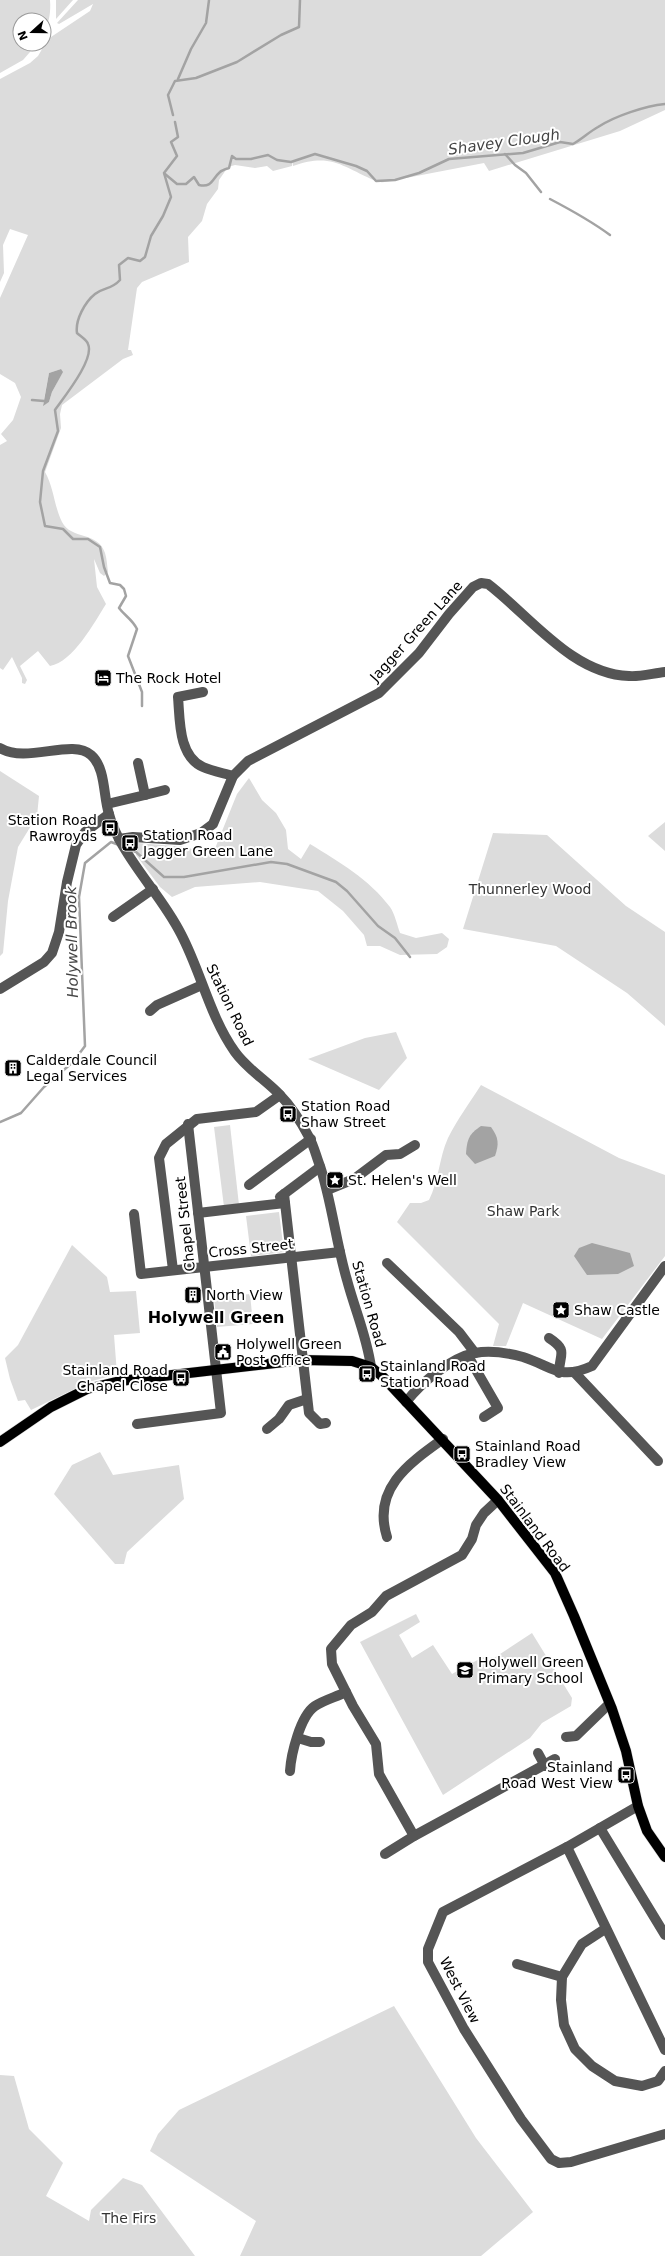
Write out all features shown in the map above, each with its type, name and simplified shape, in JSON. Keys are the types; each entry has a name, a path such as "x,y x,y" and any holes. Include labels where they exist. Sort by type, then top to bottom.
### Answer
{"main road":[{"name":"Stainland Road","path":"0,1442 51,1407 87,1389 120,1381 302,1360 352,1361 371,1367 383,1377 498,1500 555,1574 574,1616 626,1751 638,1806 647,1831 665,1858"}],"street":[{"name":"Jagger Green Lane","path":"120,840 133,837 180,840 201,833 213,824 233,776 248,761 379,693 418,653 473,587 481,584 488,584 559,646 596,669 629,676 665,672"},
{"path":"203,692 178,697 181,733 185,745 191,757 201,766 233,776"},
{"name":"Station Road","path":"0,748 18,755 72,749 88,752 95,759 100,768 108,809 120,840 170,912 183,937 202,985 235,1052 258,1077 280,1095 300,1120 311,1140 327,1190 340,1252 369,1349 371,1367"},
{"path":"138,763 145,795"},
{"path":"0,989 44,962 52,953 60,932 67,882 76,844 85,832 108,809 145,795 165,790"},
{"path":"113,917 153,889"},
{"path":"150,1011 157,1005 202,985"},
{"path":"173,1270 159,1158 166,1144 193,1121 256,1112 280,1095"},
{"name":"Chapel Street","path":"137,1424 221,1413 198,1213 193,1121"},
{"path":"249,1185 311,1140"},
{"path":"327,1190 354,1179 386,1155 400,1154 414,1145"},
{"path":"198,1213 270,1205 284,1199 320,1167"},
{"path":"284,1199 309,1413 320,1424 326,1423"},
{"name":"Cross Street","path":"134,1214 141,1274 340,1252"},
{"path":"387,1263 460,1332 498,1408 484,1417"},
{"path":"406,1402 416,1389 438,1371 471,1354 498,1352 524,1358 559,1373 574,1372 592,1366 665,1266"},
{"path":"549,1338 560,1345 563,1356 559,1373"},
{"path":"574,1372 658,1461"},
{"path":"267,1429 279,1419 289,1405 307,1399"},
{"path":"387,1537 384,1527 384,1508 389,1490 405,1467 443,1440"},
{"path":"414,1836 380,1774 376,1744 346,1692 332,1664 331,1649 351,1625 372,1612 386,1596 462,1555 472,1539 480,1519 498,1500"},
{"path":"290,1771 292,1751 305,1719 314,1707 346,1692"},
{"path":"566,1737 576,1736 609,1704"},
{"path":"298,1738 311,1742 320,1742"},
{"path":"538,1753 545,1766"},
{"path":"385,1854 414,1836 545,1766 555,1759"},
{"name":"West View","path":"638,1806 567,1847 443,1912 428,1949 428,1962 468,2036 521,2119 552,2159 564,2163 599,2155 665,2134"},
{"path":"600,1828 665,1935"},
{"path":"567,1847 665,2050"},
{"path":"606,1929 582,1944 562,1976 561,2000 564,2025 575,2049 592,2066 615,2082 642,2086 658,2081 665,2071"},
{"path":"517,1964 562,1976"}],"green space":[{"path":"0,0 50,0 50,12 12,12 12,52 30,52 23,60 0,73"},
{"path":"56,0 73,0 56,19"},
{"path":"78,0 665,0 665,110 620,131 489,171 484,163 387,182 380,182 345,166 317,160 293,166 293,160 292,166 273,171 267,166 255,168 235,165 228,167 219,180 218,189 207,204 202,221 188,237 189,262 142,282 137,288 128,350 131,350 133,355 123,359 62,405 60,414 61,428 45,472 59,516 66,528 97,541 102,546 107,560 108,572 104,576 100,573 94,559 97,587 106,604 75,650 59,663 50,666 38,651 20,666 27,680 25,684 22,683 22,678 12,657 3,670 0,668 0,445 7,441 1,434 13,420 21,397 15,383 0,374 0,298 28,235 10,229 3,245 4,273 0,282 0,79 30,63 40,52 52,52 52,36 90,11 93,4 59,24 57,23","holes":["61,369 62,373 52,392 49,402 43,405 49,373"]},
{"path":"0,771 39,796 37,816 18,847 8,901 3,953 0,956"},
{"path":"249,778 262,800 276,813 286,830 288,849 301,859 310,844 353,872 373,888 392,910 400,933 416,938 442,933 449,939 447,947 437,954 400,955 380,946 367,946 364,935 343,911 318,891 260,882 195,887 172,897 160,887 136,855 138,843 186,847 212,856 237,794"},
{"path":"665,822 665,851 648,836"},
{"name":"Thunnerley Wood","path":"493,833 547,835 626,906 665,932 665,1026 627,993 556,946 463,929"},
{"path":"396,1032 407,1058 379,1090 308,1059 365,1038"},
{"name":"Shaw Park","path":"481,1085 619,1158 665,1175 665,1256 602,1339 523,1303 506,1346 493,1346 499,1324 397,1222 410,1203 421,1203 429,1200 435,1185 448,1138 459,1118"},
{"path":"230,1125 239,1205 224,1207 214,1127"},
{"path":"279,1212 284,1252 251,1256 246,1216"},
{"path":"72,1245 107,1277 110,1292 136,1291 140,1333 114,1335 117,1374 89,1382 31,1410 25,1400 18,1401 10,1379 5,1358 18,1345"},
{"path":"250,1294 253,1324 217,1327 214,1298"},
{"path":"100,1452 113,1475 179,1465 184,1499 127,1552 124,1564 115,1564 54,1494 72,1465"},
{"name":"Holywell Green Primary School","path":"416,1614 420,1622 399,1635 412,1658 433,1645 452,1674 483,1657 487,1660 492,1657 494,1658 532,1633 572,1698 571,1706 542,1723 530,1738 443,1795 360,1642"},
{"path":"394,2006 476,2138 533,2212 481,2256 240,2256 256,2221 150,2151 158,2134 179,2110"},
{"name":"The Firs","path":"0,2075 14,2076 29,2129 63,2163 46,2196 89,2221 91,2210 123,2178 142,2185 195,2256 0,2256"}],"shaded area":[{"path":"61,369 63,372 52,392 49,402 43,406 49,373"},
{"path":"481,1126 491,1127 496,1134 498,1141 497,1148 495,1156 475,1164 466,1154 467,1144 471,1134"},
{"path":"592,1243 630,1253 634,1266 618,1274 587,1275 574,1256 579,1248"}],"waterway":[{"path":"178,79 191,49 206,23 209,0"},
{"path":"173,115 168,95 175,81 196,78 237,62 281,35 299,27 300,0"},
{"name":"Shavey Clough","path":"165,174 177,184 186,184 194,177 199,185 203,186 209,184 221,171 229,168 232,156 236,159 251,159 268,155 277,160 291,162 315,154 356,166 367,171 376,181 395,180 419,173 449,159 523,153 560,142 573,144 595,129 621,115 639,109 665,104"},
{"path":"142,706 142,692 128,656 137,629 119,608 126,596 124,589 120,585 110,583 104,567 100,547 88,539 73,539 63,529 45,526 40,502 43,471 58,431 55,410 78,378 89,351 88,344 77,333 79,317 84,306 91,297 101,290 111,287 120,280 119,265 128,258 140,261 145,257 151,236 163,216 171,197 164,173 177,156 171,142 178,137 175,122"},
{"path":"505,154 515,165 526,173 541,192"},
{"path":"550,199 581,216 610,235"},
{"path":"32,400 44,401"},
{"name":"Holywell Brook","path":"0,1122 21,1113 44,1087 73,1062 85,1046 79,897 85,863 111,842 119,845"},
{"name":"Holywell Brook","path":"129,849 136,852 164,877 184,877 271,862 287,864 336,882 347,891 378,926 395,938 410,957"}],"place":[{"name":"The Rock Hotel","path":"103,678"},
{"name":"Station Road Rawroyds","path":"110,828"},
{"name":"Station Road Jagger Green Lane","path":"130,843"},
{"name":"Calderdale Council Legal Services","path":"13,1068"},
{"name":"Station Road Shaw Street","path":"288,1114"},
{"name":"St. Helen's Well","path":"335,1180"},
{"name":"North View","path":"193,1295"},
{"name":"Shaw Castle","path":"561,1310"},
{"name":"Holywell Green Post Office","path":"223,1352"},
{"name":"Stainland Road Station Road","path":"367,1374"},
{"name":"Stainland Road Chapel Close","path":"181,1378"},
{"name":"Stainland Road Bradley View","path":"462,1454"},
{"name":"Holywell Green Primary School","path":"465,1670"},
{"name":"Stainland Road West View","path":"626,1775"}],"district":[{"name":"Holywell Green","path":"216,1317"}]}
